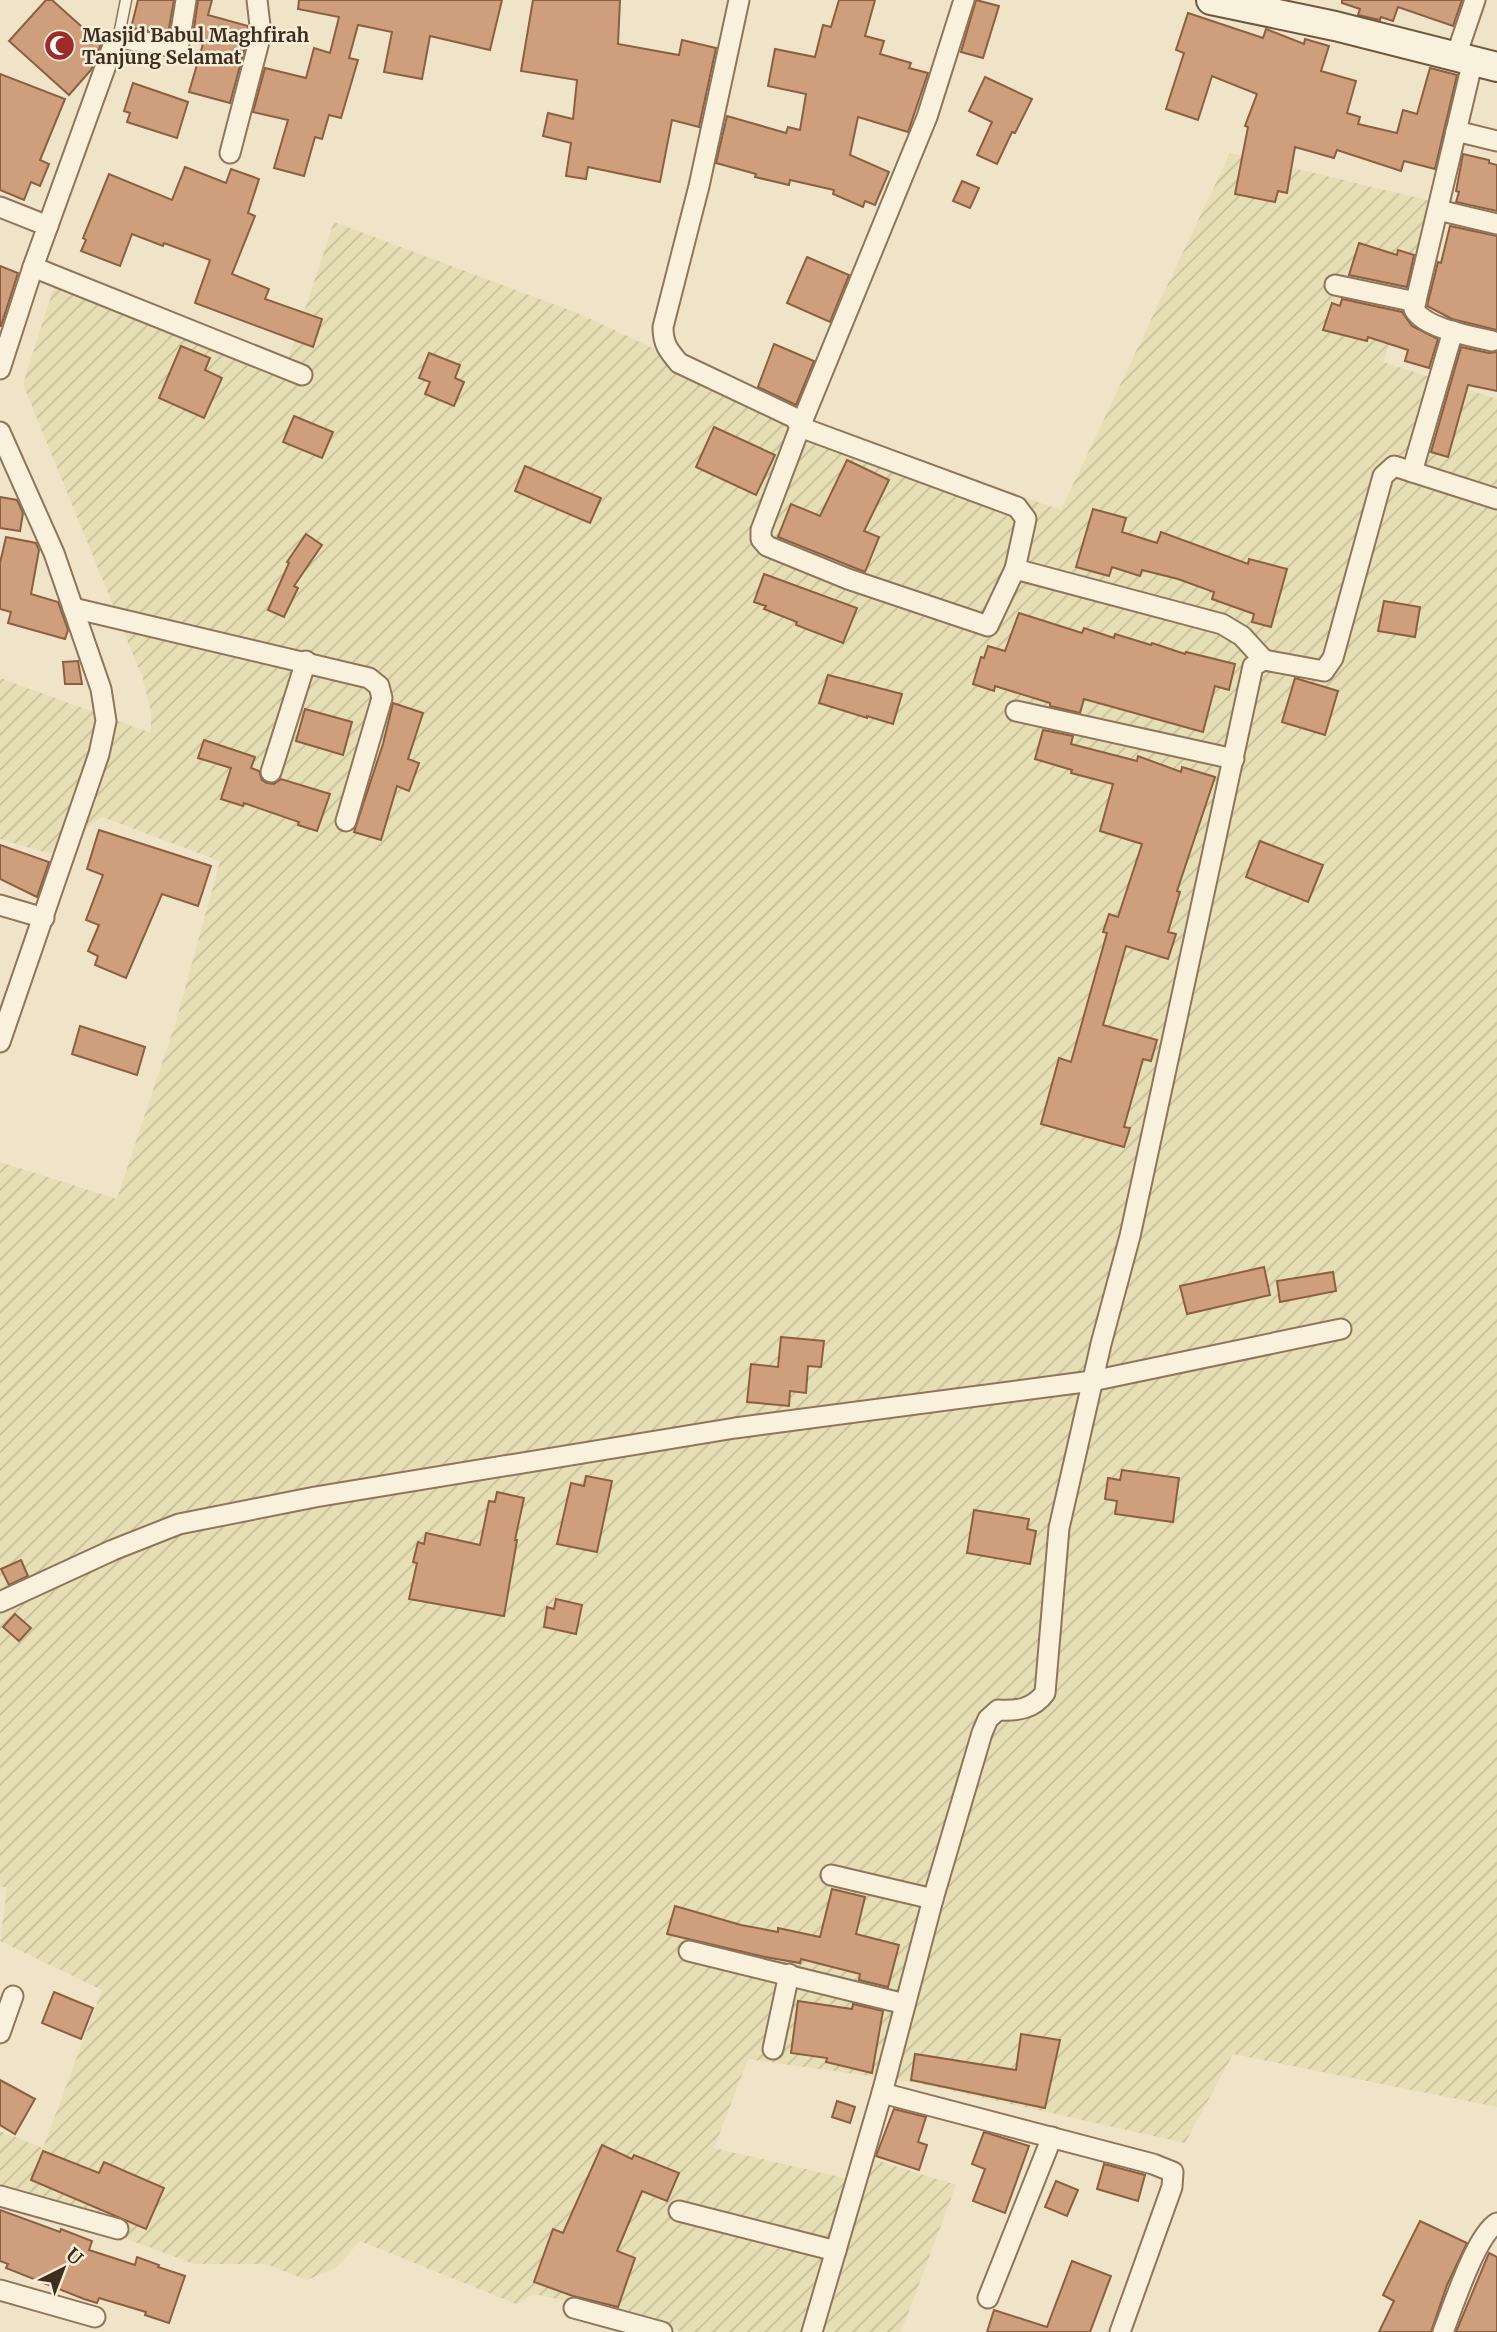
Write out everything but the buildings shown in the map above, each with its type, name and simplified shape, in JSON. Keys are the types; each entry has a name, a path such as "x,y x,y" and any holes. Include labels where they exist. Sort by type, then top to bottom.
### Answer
{"street":[{"path":"0,369 33,267 114,43 124,39 175,47 179,44 186,0"},
{"path":"230,153 261,34 257,0"},
{"path":"739,0 699,186 663,327 666,348 679,363 795,418 800,427 1017,507 1026,519 1015,569 988,626 848,579 767,546 761,539 761,530 800,427 927,117 964,0"},
{"path":"1210,0 1335,26 1475,61"},
{"path":"1475,0 1475,61 1456,131 1415,311 1421,319 1492,341"},
{"path":"1456,131 1497,141"},
{"path":"0,207 48,226"},
{"path":"1438,210 1497,224"},
{"path":"33,267 302,375"},
{"path":"1335,285 1416,302"},
{"path":"1412,472 1453,331"},
{"path":"0,432 54,553 101,689 106,722 99,754 0,1042"},
{"path":"1015,569 1222,624 1242,636 1264,660 1324,671 1333,658 1383,476 1394,466 1497,499"},
{"path":"73,608 369,678 379,686 382,698 346,821"},
{"path":"812,2332 882,2092 933,1899 988,1719 998,1710 1016,1711 1037,1704 1045,1693 1059,1528 1092,1381 1130,1237 1253,666 1264,660"},
{"path":"271,772 306,661"},
{"path":"1016,711 1234,759"},
{"path":"0,905 44,918"},
{"path":"0,1602 113,1550 179,1524 315,1497 735,1428 1092,1381 1341,1329"},
{"path":"831,1875 933,1899"},
{"path":"689,1951 905,2004"},
{"path":"773,2049 789,1974"},
{"path":"0,2033 13,1996"},
{"path":"882,2092 1153,2164 1173,2172 1172,2187 1120,2332"},
{"path":"988,2298 1052,2137"},
{"path":"0,2196 118,2229"},
{"path":"679,2211 836,2251"},
{"path":"1443,2332 1478,2247 1486,2231 1497,2223"},
{"path":"0,2290 95,2317"},
{"path":"575,2308 662,2332"}],"lane":[{"path":"118,40 126,0"}],"shaded area":[{"path":"1230,153 1443,204 1383,362 1497,399 1497,2107 1233,2054 1185,2143 912,2082 748,2059 714,2148 866,2183 873,2159 956,2185 901,2332 683,2332 603,2308 533,2294 516,2304 360,2241 336,2268 307,2280 266,2264 194,2264 0,2191 0,2131 43,2148 102,1990 0,1941 7,1888 0,1886 0,1162 117,1199 177,1018 220,861 102,817 50,854 0,839 0,678 151,733 151,712 143,679 23,384 59,271 285,369 334,222 582,315 841,436 1061,510"}],"place":[{"name":"Masjid Babul Maghfirah Tanjung Selamat","path":"59,46"}]}
